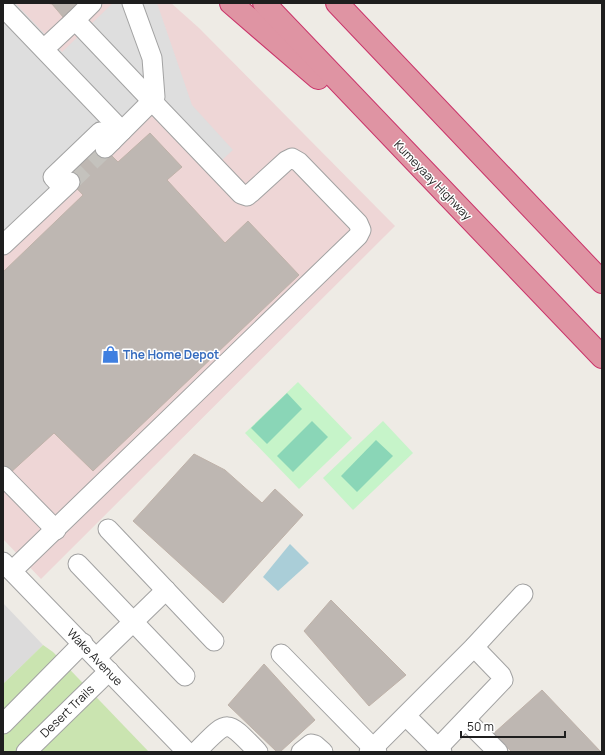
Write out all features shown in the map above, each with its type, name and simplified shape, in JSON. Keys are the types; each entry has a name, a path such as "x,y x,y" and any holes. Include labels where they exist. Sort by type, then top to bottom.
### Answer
{"highway":[{"path":"231,3 409,156"},
{"name":"Kumeyaay Highway","path":"264,3 602,357"},
{"path":"337,3 602,282"},
{"path":"354,3 394,63"}],"street":[{"path":"44,50 92,3"},
{"path":"113,140 155,97 152,58 132,3"},
{"path":"3,7 44,50 113,140"},
{"path":"8,567 56,530 353,242 362,230 358,223 299,162 292,158 286,161 247,196 241,194 74,20"},
{"path":"3,245 67,185 53,177 83,148 100,132 113,140"},
{"path":"3,476 56,530"},
{"path":"108,529 214,641"},
{"path":"78,564 185,676"},
{"name":"Wake Avenue","path":"8,567 187,752"},
{"name":"Desert Trails","path":"26,752 103,664 134,622 166,590"},
{"path":"281,654 373,751 523,594"},
{"path":"3,724 83,643"},
{"path":"406,716 440,750 503,680 501,675 474,647"},
{"path":"466,720 498,752"},
{"path":"196,752 219,729 226,726 232,727 238,731 258,752"},
{"path":"301,752 311,744 315,745 323,752"}],"shaded area":[{"path":"3,3 171,3 199,28 395,226 41,579 3,539"},
{"path":"3,3 15,3 62,52 113,3 157,3 192,105 233,150 210,171 145,101 3,234"},
{"path":"3,603 43,645 3,684"}],"green space":[{"path":"298,382 352,438 299,489 245,433"},
{"path":"287,393 302,409 267,444 251,428"},
{"path":"312,421 328,437 293,472 277,456"},
{"path":"383,421 413,453 353,510 323,478"},
{"path":"376,440 393,456 357,492 341,476"},
{"path":"43,645 53,652 149,752 3,752 3,684"}],"water":[{"path":"290,544 309,563 278,591 263,577"}],"building":[{"path":"46,3 78,3 63,17 52,4"},
{"name":"The Home Depot","path":"150,133 182,167 167,180 225,243 248,221 299,275 93,471 54,433 9,474 3,468 3,272 83,195 65,176 100,144 118,162"},
{"path":"194,454 225,470 262,503 275,489 303,515 223,603 133,521"},
{"path":"331,600 406,675 369,706 304,631"},
{"path":"264,664 315,720 280,752 277,752 228,705"},
{"path":"542,690 601,752 512,752 493,734"}],"tunnel":[{"path":"70,182 105,148"}],"place":[{"name":"The Home Depot","path":"110,354"}]}
